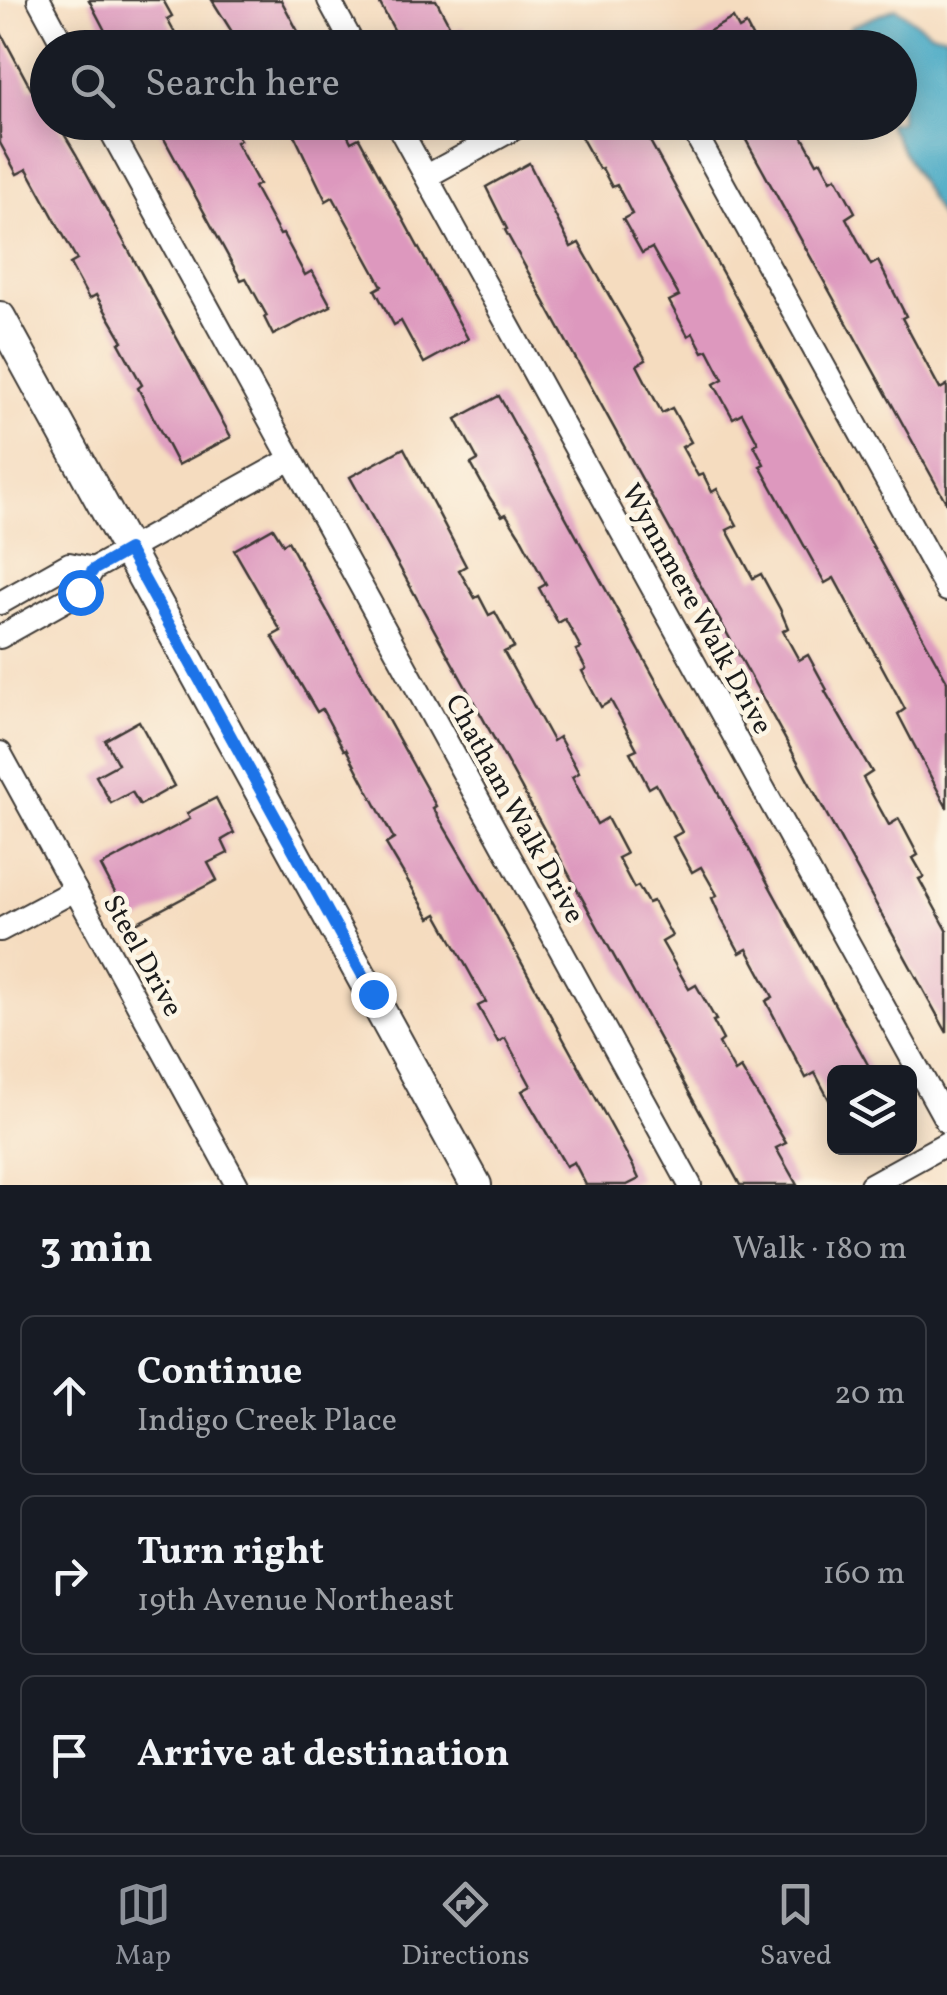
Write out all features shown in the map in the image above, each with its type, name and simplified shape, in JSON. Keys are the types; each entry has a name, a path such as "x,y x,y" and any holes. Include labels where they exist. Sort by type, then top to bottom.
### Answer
{"street":[{"path":"39,0 55,30"},
{"path":"329,0 345,30"},
{"name":"Chatham Walk Drive","path":"116,140 690,1185"},
{"name":"Wynnmere Walk Drive","path":"406,140 947,1122"},
{"path":"427,176 493,140"},
{"path":"700,140 947,590"},
{"path":"0,317 476,1185"},
{"path":"0,638 80,592 93,570 291,459"},
{"path":"0,603 69,564 93,570"},
{"name":"Steel Drive","path":"0,753 237,1185"},
{"path":"0,930 74,890"},
{"path":"871,1185 947,1143"}],"water":[{"path":"896,8 930,32 947,36 947,229 897,140 917,140 917,30 849,30"}],"building":[{"path":"89,0 163,0 172,16 167,19 173,30 105,30"},
{"path":"212,0 281,0 297,30 231,30"},
{"path":"378,0 436,0 452,30 394,30"},
{"path":"733,18 739,29 746,25 749,30 711,30"},
{"path":"0,31 30,87 30,140 68,140 231,437 178,465 138,388 142,385 119,343 123,341 96,295 89,299 70,264 77,260 27,169 17,174 0,143"},
{"path":"165,140 240,140 236,142 259,184 254,187 280,235 283,234 305,275 312,271 331,306 273,335 246,278 241,280"},
{"path":"297,140 360,140 468,339 424,363 401,321 394,325 375,290 382,286 333,197 326,201"},
{"path":"583,140 649,140 947,681 947,808 898,714 905,709 834,578 825,583 760,466 764,464 754,445 758,443 742,413 733,418 714,384 723,379 708,350 703,352 693,333 688,336 669,301 679,296 652,248 642,253 623,219 632,214 617,185 612,187 602,168 599,169"},
{"path":"746,140 804,140 831,180 836,177 855,212 846,218 871,265 878,261 906,316 902,318 940,389 947,385 947,504"},
{"path":"529,163 571,247 579,243 646,360 637,365 662,413 672,408 691,442 682,447 698,476 703,474 712,492 717,489 737,525 727,530 753,578 761,574 780,609 788,628 783,631 799,660 808,655 872,772 863,778 889,825 899,819 918,855 913,858 924,877 919,879 947,930 947,1033 505,230 486,187"},
{"path":"499,396 868,1065 827,1065 827,1096 815,1073 806,1078 766,1001 773,997 747,949 740,953 712,898 717,895 701,867 692,872 673,837 682,832 656,784 649,788 630,752 637,749 611,701 601,707 582,671 586,669 576,650 581,648 565,619 558,623 539,588 546,584 520,536 506,514 502,516 471,464 478,460 456,419"},
{"path":"404,448 466,566 459,570 489,615 495,612 514,647 504,652 553,741 559,737 579,773 572,777 597,824 607,818 626,854 618,858 634,888 638,886 648,903 653,901 672,936 662,942 689,989 696,985 716,1020 713,1021 723,1040 719,1043 735,1072 741,1068 786,1143 776,1148 797,1185 740,1185 350,477"},
{"path":"273,528 283,544 288,541 639,1179 627,1185 586,1185 574,1162 566,1166 522,1091 531,1086 505,1038 498,1042 478,1006 486,1002 437,914 430,918 386,844 394,839 346,749 322,709 317,712 272,636 281,631 234,550"},
{"path":"139,721 174,786 140,805 132,792 111,803 96,776 118,764 105,740"},
{"path":"216,798 234,833 222,840 228,853 208,863 217,880 132,925 101,866 190,819 187,813"}],"route":[{"path":"80,592 93,570 128,550 373,994"}]}
